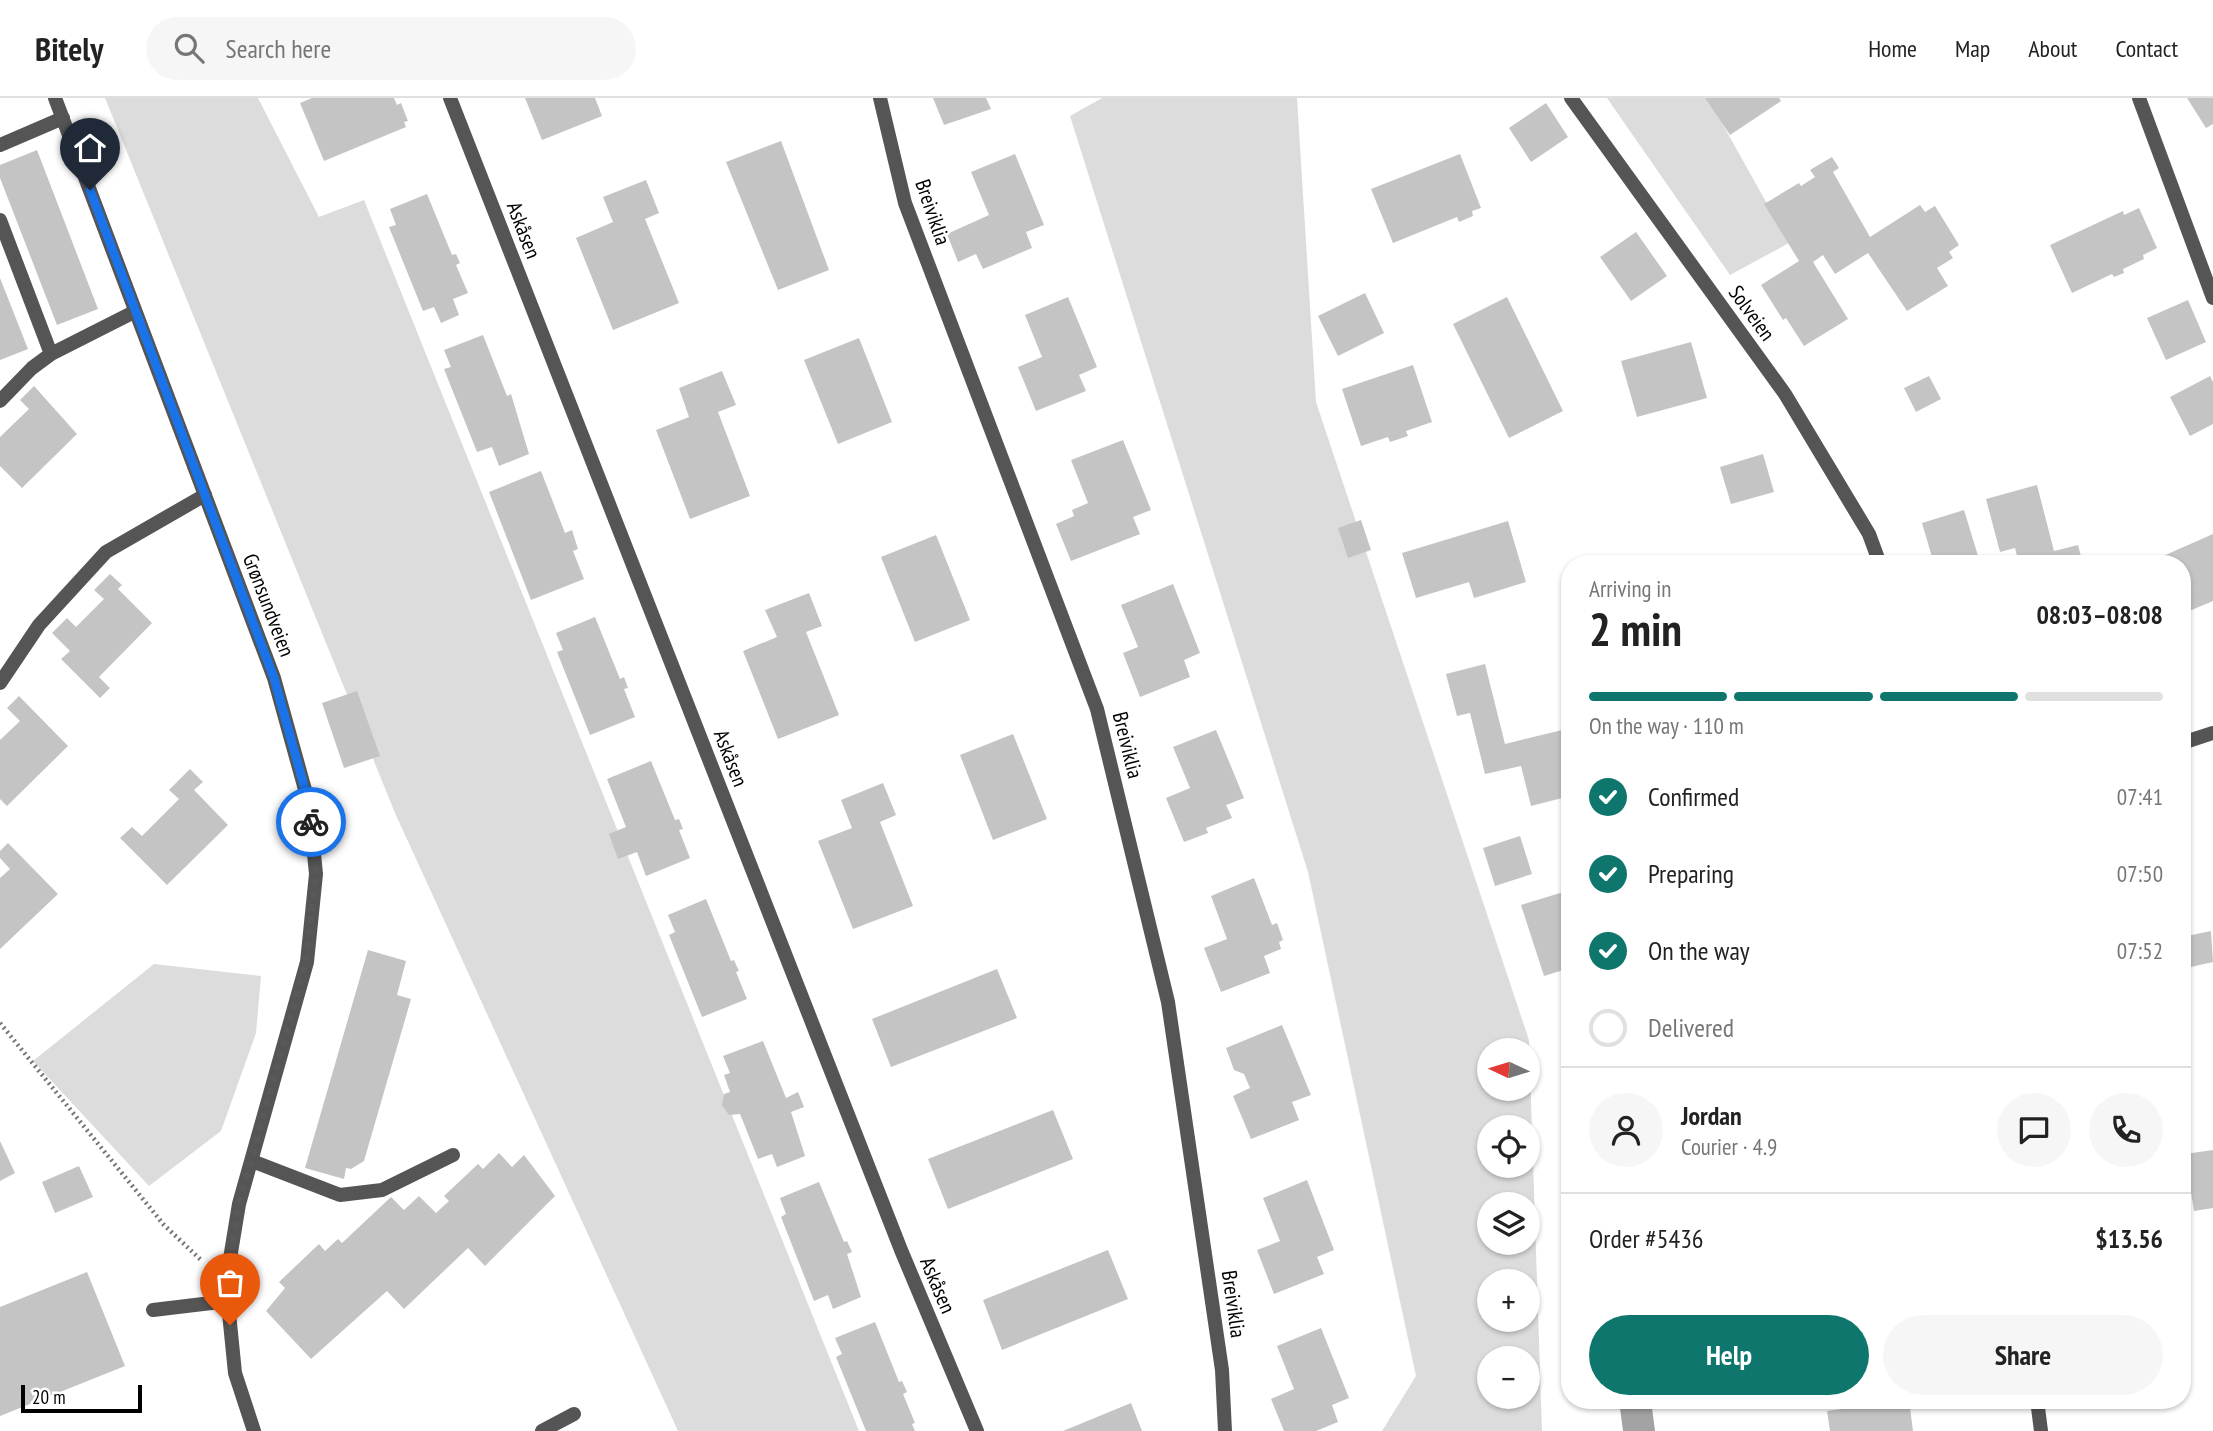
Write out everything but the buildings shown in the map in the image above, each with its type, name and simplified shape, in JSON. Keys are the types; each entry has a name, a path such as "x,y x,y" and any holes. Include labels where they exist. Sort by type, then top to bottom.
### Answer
{"street":[{"name":"Grønsundveien","path":"55,98 274,678 309,804 316,874 306,962 239,1204 226,1283 235,1373 254,1431"},
{"name":"Askåsen","path":"450,98 901,1250 977,1431"},
{"name":"Breiviklia","path":"880,98 905,204 1097,709 1168,1002 1222,1370 1225,1431"},
{"name":"Solveien","path":"1571,98 1785,394 1869,534 1877,555"},
{"path":"2139,98 2213,298"},
{"path":"0,145 63,118"},
{"path":"0,220 51,354"},
{"path":"0,401 32,368 51,354 134,312"},
{"path":"0,683 39,625 106,552 205,495"},
{"path":"2191,740 2213,733"},
{"path":"252,1161 340,1195 382,1191 453,1154"},
{"path":"153,1310 228,1301"},
{"path":"2038,1409 2041,1431"},
{"path":"542,1431 573,1415"}],"path":[{"path":"0,1023 164,1225 226,1283"}],"shaded area":[{"path":"105,98 258,98 319,217 364,200 859,1431 678,1431 395,813"},
{"path":"1102,98 1297,98 1316,402 1528,1038 1477,1038 1477,1101 1531,1101 1531,1115 1477,1115 1477,1178 1534,1178 1534,1192 1477,1192 1477,1255 1536,1255 1537,1269 1477,1269 1477,1332 1539,1332 1539,1346 1477,1346 1477,1409 1540,1409 1540,1371 1542,1431 1382,1431 1416,1376 1308,872 1070,116"},
{"path":"1607,98 1708,98 1789,243 1730,275"},
{"path":"154,964 261,976 256,1033 221,1131 149,1186 33,1061"},
{"path":"1620,1409 1652,1409 1655,1431 1623,1431"}],"way so far":[{"path":"230,1325 226,1283 239,1204 306,962 316,874 311,822"}],"route":[{"path":"90,190 274,678 309,804 311,822"}]}
